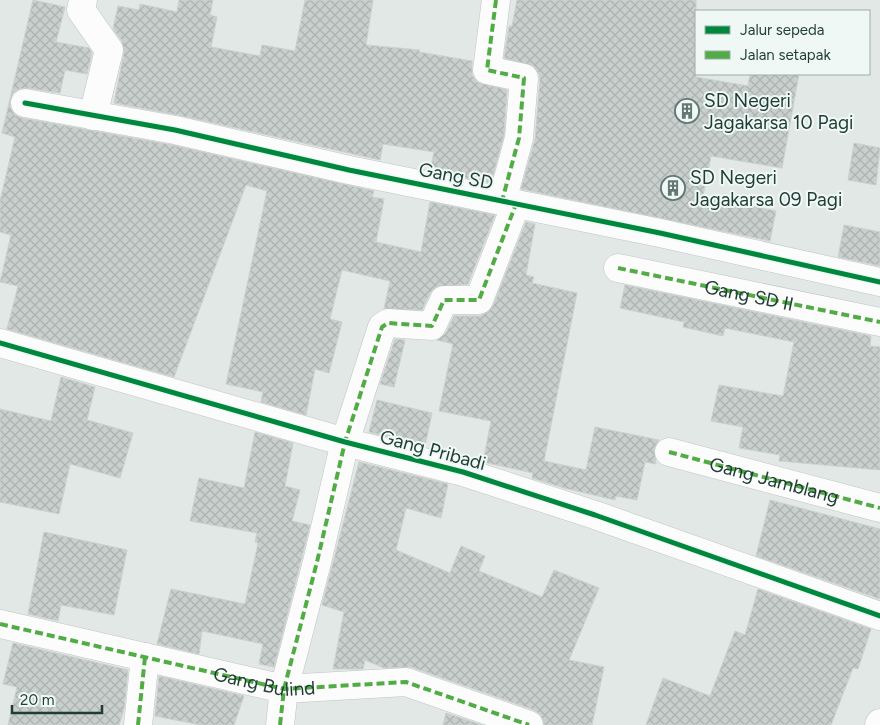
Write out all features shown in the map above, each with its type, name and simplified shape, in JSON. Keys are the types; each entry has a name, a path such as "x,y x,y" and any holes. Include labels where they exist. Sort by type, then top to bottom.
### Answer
{"street":[{"path":"83,0 81,10 109,50 93,116"},
{"path":"280,725 284,690 345,442 382,327 388,323 432,326 444,300 478,300 509,202 524,78 487,70 496,0"},
{"name":"Gang SD","path":"25,103 175,130 348,170 660,233 880,282"},
{"name":"Gang SD II","path":"618,268 880,322"},
{"name":"Gang Pribadi","path":"0,343 345,442 464,472 562,504 880,616"},
{"name":"Gang Jamblang","path":"669,452 880,508"},
{"name":"Gang Bulind","path":"0,624 284,690 406,682 528,725"},
{"path":"138,725 144,657"}],"building":[{"path":"33,0 65,7 56,42 89,48 92,53 87,74 65,70 60,93 27,88 19,89 13,93 10,101 11,109 15,115 22,118 172,145 374,191 372,197 384,199 376,242 421,252 430,202 495,215 468,284 436,287 430,293 422,310 384,309 390,281 342,270 330,319 342,322 329,373 315,369 306,415 261,402 263,392 226,384 267,191 246,185 174,377 7,329 18,286 0,282 11,235 0,232 0,201 15,137 2,133"},
{"path":"179,0 213,0 210,15 217,17 211,47 260,56 262,45 295,51 305,0 373,0 366,45 420,50 419,52 472,61 472,75 477,82 507,90 504,135 491,183 430,171 434,152 383,144 380,160 178,115 114,103 124,53 122,41 113,29 118,6 139,10 140,4 177,12"},
{"path":"517,0 696,0 696,77 748,86 750,75 799,75 782,168 711,156 703,196 776,211 770,241 521,189 535,139 540,79 534,66 504,58 509,26 512,26"},
{"path":"854,143 880,148 876,185 848,180"},
{"path":"526,222 535,224 526,275 534,277 532,283 577,293 544,461 586,470 595,427 659,440 654,448 656,464 645,462 637,500 616,496 615,500 564,488 532,478 533,473 483,462 491,421 439,411 453,344 437,340 446,333 454,316 480,316 488,312 493,306"},
{"path":"844,225 880,232 880,266 838,257"},
{"path":"625,285 871,336 870,346 880,347 880,470 779,461 780,455 739,448 743,427 711,421 719,385 783,396 794,342 725,328 723,336 683,327 684,322 620,308"},
{"path":"395,339 405,340 394,387 380,384"},
{"path":"61,377 95,387 87,420 133,433 120,478 70,464 59,514 0,502 0,409 51,421"},
{"path":"377,400 432,413 425,446 369,432"},
{"path":"255,432 293,443 285,486 300,490 292,521 310,525 274,667 259,664 263,644 202,631 199,654 157,644 171,589 245,604 258,543 255,542 257,533 190,521 199,478 244,488"},
{"path":"359,462 448,484 441,518 406,508 396,550 450,573 461,546 485,556 479,571 542,597 554,570 599,588 569,660 604,667 592,725 544,725 541,715 534,710 411,667 384,668 365,660 363,669 333,669 344,612 322,605"},
{"path":"770,500 880,529 880,599 756,556"},
{"path":"44,532 127,550 114,615 61,605 58,621 28,614"},
{"path":"758,589 871,629 858,669 853,668 831,725 646,725 663,678 710,696 735,631 745,635"},
{"path":"13,643 128,670 124,709 119,725 8,725 17,687 3,684"},
{"path":"159,676 244,696 234,725 201,725 155,716"},
{"path":"446,713 482,725 443,725"}],"marked path":[{"path":"496,0 487,70 524,78 519,138 502,201 498,200"},
{"path":"280,725 284,689 317,562 345,442 382,327 388,323 432,326 444,300 479,300 516,204"},
{"path":"618,268 880,322"},
{"path":"669,452 880,508"},
{"path":"0,624 284,689 406,682 529,725"},
{"path":"138,725 145,657"}],"cycle path":[{"path":"25,103 175,130 349,170 660,233 880,282"},
{"path":"0,343 345,442 463,472 595,515 880,616"}],"place":[{"name":"SD Negeri Jagakarsa 10 Pagi","path":"687,111"},
{"name":"SD Negeri Jagakarsa 09 Pagi","path":"673,188"}]}
